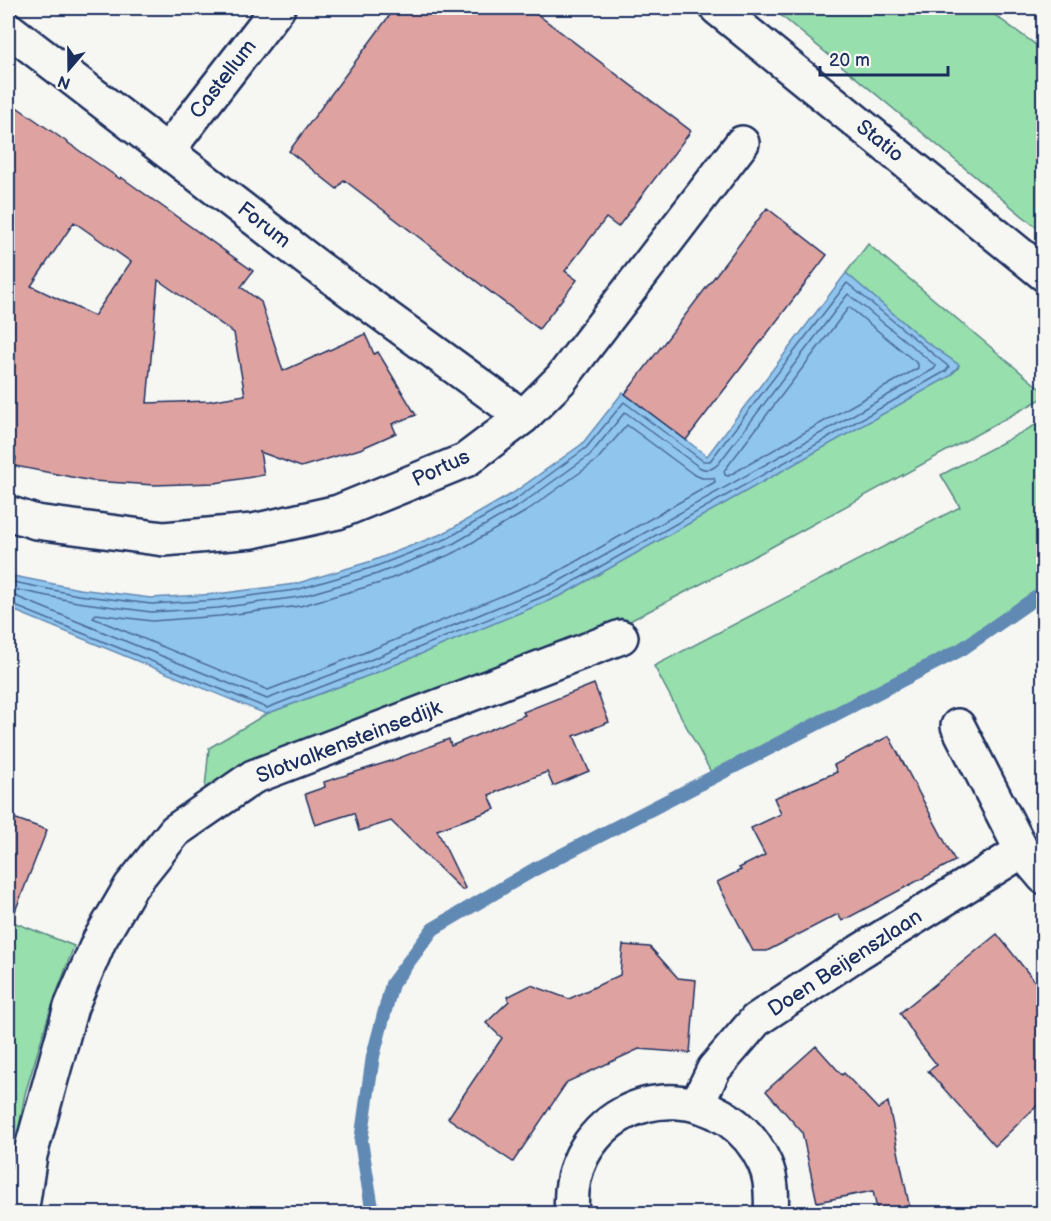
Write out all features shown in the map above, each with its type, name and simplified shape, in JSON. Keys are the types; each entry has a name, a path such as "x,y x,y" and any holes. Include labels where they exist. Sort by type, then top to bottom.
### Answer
{"street":[{"name":"Castellum","path":"168,150 278,8"},
{"name":"Statio","path":"717,8 1044,274"},
{"name":"Forum","path":"8,29 315,265 523,417"},
{"name":"Portus","path":"8,513 36,522 164,539 253,531 338,512 466,460 523,417 561,379 742,143"},
{"name":"Slotvalkensteinsedijk","path":"21,1214 30,1155 71,1007 99,941 130,886 175,831 253,777 621,637"},
{"path":"958,726 1022,851 1044,877"},
{"name":"Doen Beijenszlaan","path":"697,1104 714,1069 756,1020 859,952 1022,851"},
{"path":"572,1214 570,1199 575,1170 589,1143 610,1121 637,1106 667,1101 697,1104 716,1112 733,1122 753,1142 766,1165 772,1192 771,1214"}],"green space":[{"path":"772,8 985,8 1043,50 1043,233"},
{"path":"868,244 1043,391 1043,398 766,550 626,623 621,618 491,672 313,736 261,758 205,788 209,748 266,714 375,673 562,595 950,376 959,365 925,341 846,273"},
{"path":"1043,421 1044,575 1038,578 1043,592 962,649 713,776 654,666 960,507 941,475"},
{"path":"8,920 74,946 49,1014 25,1094 8,1190"}],"water":[{"path":"846,273 925,341 959,365 950,376 562,595 375,673 266,714 8,608 8,575 79,589 151,598 217,594 295,584 372,561 444,533 513,493 582,444 623,392 707,456"}],"building":[{"path":"395,8 529,8 691,131 618,227 606,218 565,271 577,280 539,329 344,180 337,189 289,151"},
{"path":"8,101 120,179 121,177 253,271 241,287 261,302 283,371 365,334 374,354 378,352 416,415 392,424 396,433 360,449 301,467 260,452 264,475 215,483 154,485 92,481 15,466 16,457 8,454","holes":["74,222 131,262 94,316 31,286","158,280 234,333 245,395 209,401 147,403"]},
{"path":"767,208 827,255 686,440 625,394"},
{"path":"594,684 609,722 574,736 589,771 553,786 547,772 489,795 495,809 437,830 465,888 462,890 391,821 359,831 354,813 315,825 305,794 325,787 324,782 394,760 449,739 451,746 525,715 523,712"},
{"path":"889,736 955,861 842,921 838,914 767,951 753,951 717,882 765,855 751,828 781,814 774,798 837,772 834,765"},
{"path":"8,816 47,830 10,924 8,924"},
{"path":"997,934 1044,993 1044,1099 995,1146 928,1071 937,1065 900,1013"},
{"path":"623,945 650,947 678,978 696,980 690,1053 639,1049 567,1082 513,1162 448,1118 502,1038 486,1023 509,1001 507,997 531,985 569,999 620,975"},
{"path":"816,1046 842,1075 844,1073 878,1109 888,1102 911,1214 878,1214 873,1191 817,1202 802,1132 766,1091"}],"waterway":[{"path":"373,1214 361,1141 373,1056 392,984 433,929 535,869 962,649 1044,592"}],"railway":[{"path":"1033,8 1044,15"}]}
